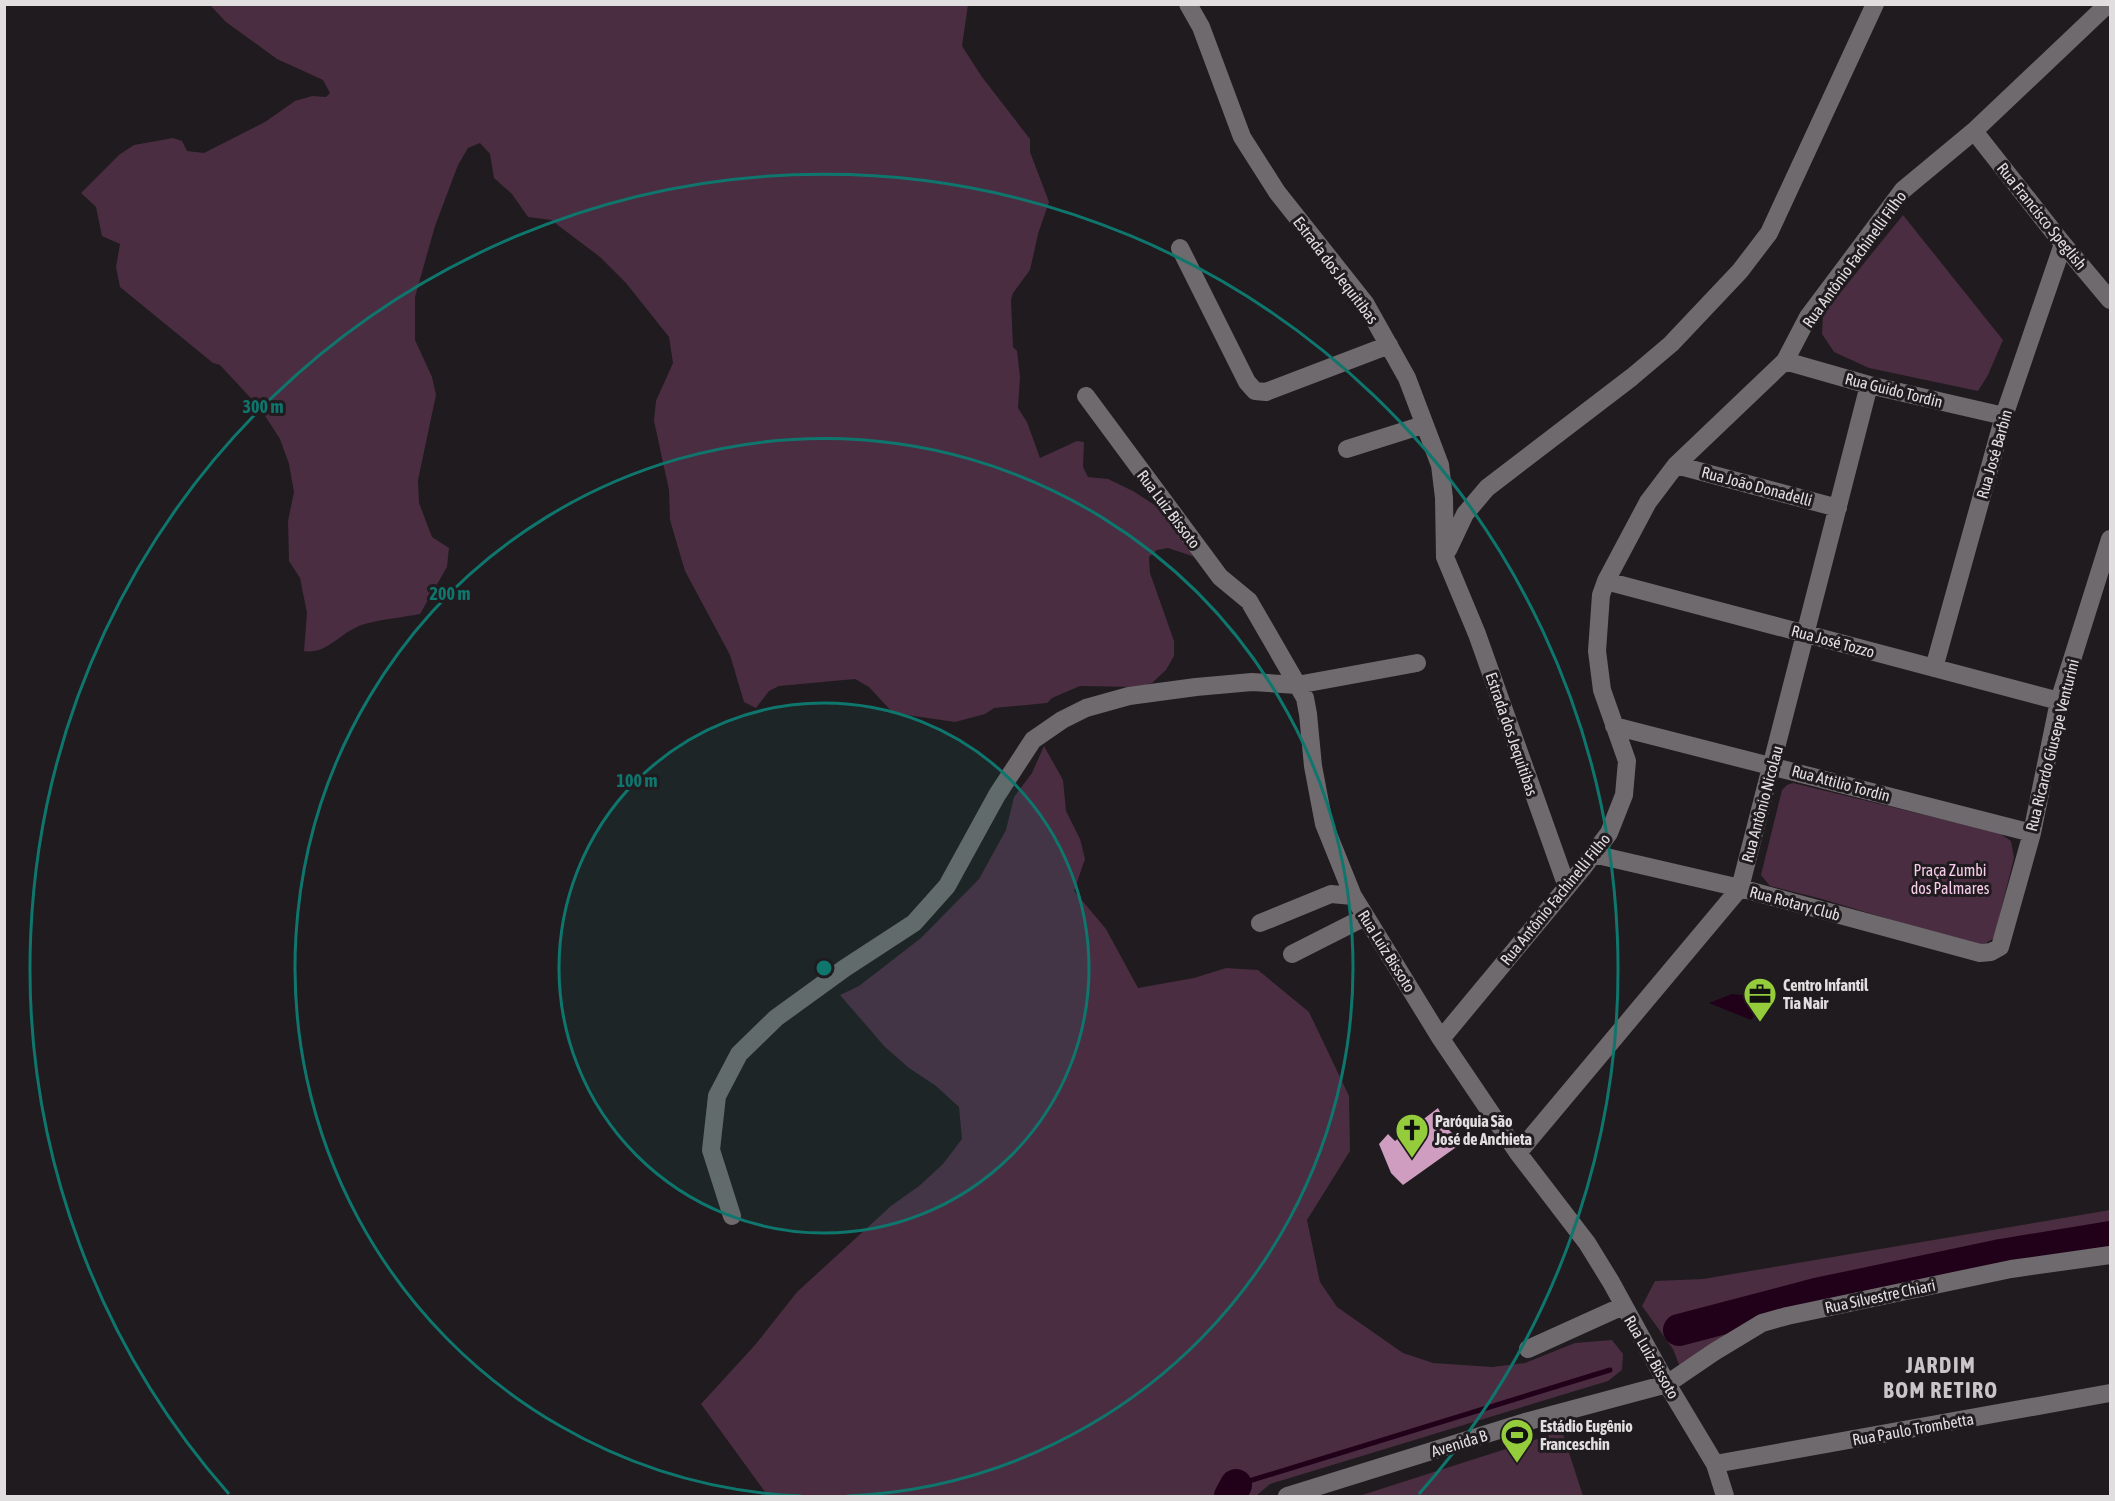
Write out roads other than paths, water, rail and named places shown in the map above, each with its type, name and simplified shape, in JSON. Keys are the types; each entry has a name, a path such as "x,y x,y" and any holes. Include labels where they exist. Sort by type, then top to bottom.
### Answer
{"street":[{"name":"Estrada dos Jequitibas","path":"1188,4 1201,27 1242,136 1278,192 1365,303 1407,378 1440,465 1444,498 1445,557 1484,654 1567,887"},
{"path":"1445,557 1465,514 1487,488 1632,377 1671,344 1746,263 1769,232 1875,4"},
{"name":"Rua Antônio Fachinelli Filho","path":"1441,1039 1593,854 1609,832 1624,795 1627,761 1602,690 1597,651 1601,594 1648,502 1676,465 1785,361 1808,317 1903,190 1974,131 2108,4"},
{"name":"Rua Francisco Speglish","path":"1974,131 2110,300"},
{"name":"Rua José Barbin","path":"1934,668 2004,416 2063,244"},
{"path":"1180,248 1246,381 1255,391 1266,392 1389,345"},
{"name":"Rua Guido Tordin","path":"1785,361 1869,385 2004,416"},
{"name":"Rua Antônio Nicolau","path":"1518,1153 1740,888 1869,385"},
{"name":"Rua Luiz Bissoto","path":"1086,396 1220,577 1249,601 1305,698 1313,766 1324,824 1353,896 1441,1039 1518,1153 1587,1243 1611,1282 1666,1384 1715,1464 1725,1497"},
{"path":"1347,449 1423,425"},
{"name":"Rua João Donadelli","path":"1676,465 1838,508"},
{"name":"Rua Ricardo Giusepe Venturini","path":"1995,950 2000,946 2032,833 2060,701 2110,539"},
{"name":"Rua José Tozzo","path":"1606,581 2060,701"},
{"path":"732,1216 711,1150 717,1096 739,1054 776,1018 845,968 914,923 947,885 997,795 1033,740 1062,720 1086,708 1130,696 1252,682 1297,685 1418,663"},
{"name":"Rua Attilio Tordin","path":"1614,726 2032,833"},
{"name":"Rua Rotary Club","path":"1593,854 1740,888 1980,953 1995,950"},
{"path":"1260,923 1331,894 1353,896"},
{"path":"1292,954 1365,917"},
{"name":"Rua Silvestre Chiari","path":"1666,1384 1762,1323 2011,1269 2110,1255"},
{"path":"1528,1349 1623,1306"},
{"name":"Avenida B","path":"1287,1497 1525,1422 1666,1384"},
{"name":"Rua Paulo Trombetta","path":"1715,1464 2110,1393"}],"waterway":[{"path":"1679,1330 1816,1294 2001,1255 2110,1237"},
{"path":"1236,1485 1610,1370"},
{"path":"1230,1496 1236,1485"}],"place":[{"name":"Centro Infantil Tia Nair","path":"1760,1023"},
{"name":"Paróquia São José de Anchieta","path":"1412,1159"},
{"name":"Estádio Eugênio Franceschin","path":"1517,1464"}],"district":[{"name":"JARDIM BOM RETIRO","path":"1941,1378"}],"park label":[{"name":"Praça Zumbi dos Palmares","path":"1950,879"}]}
